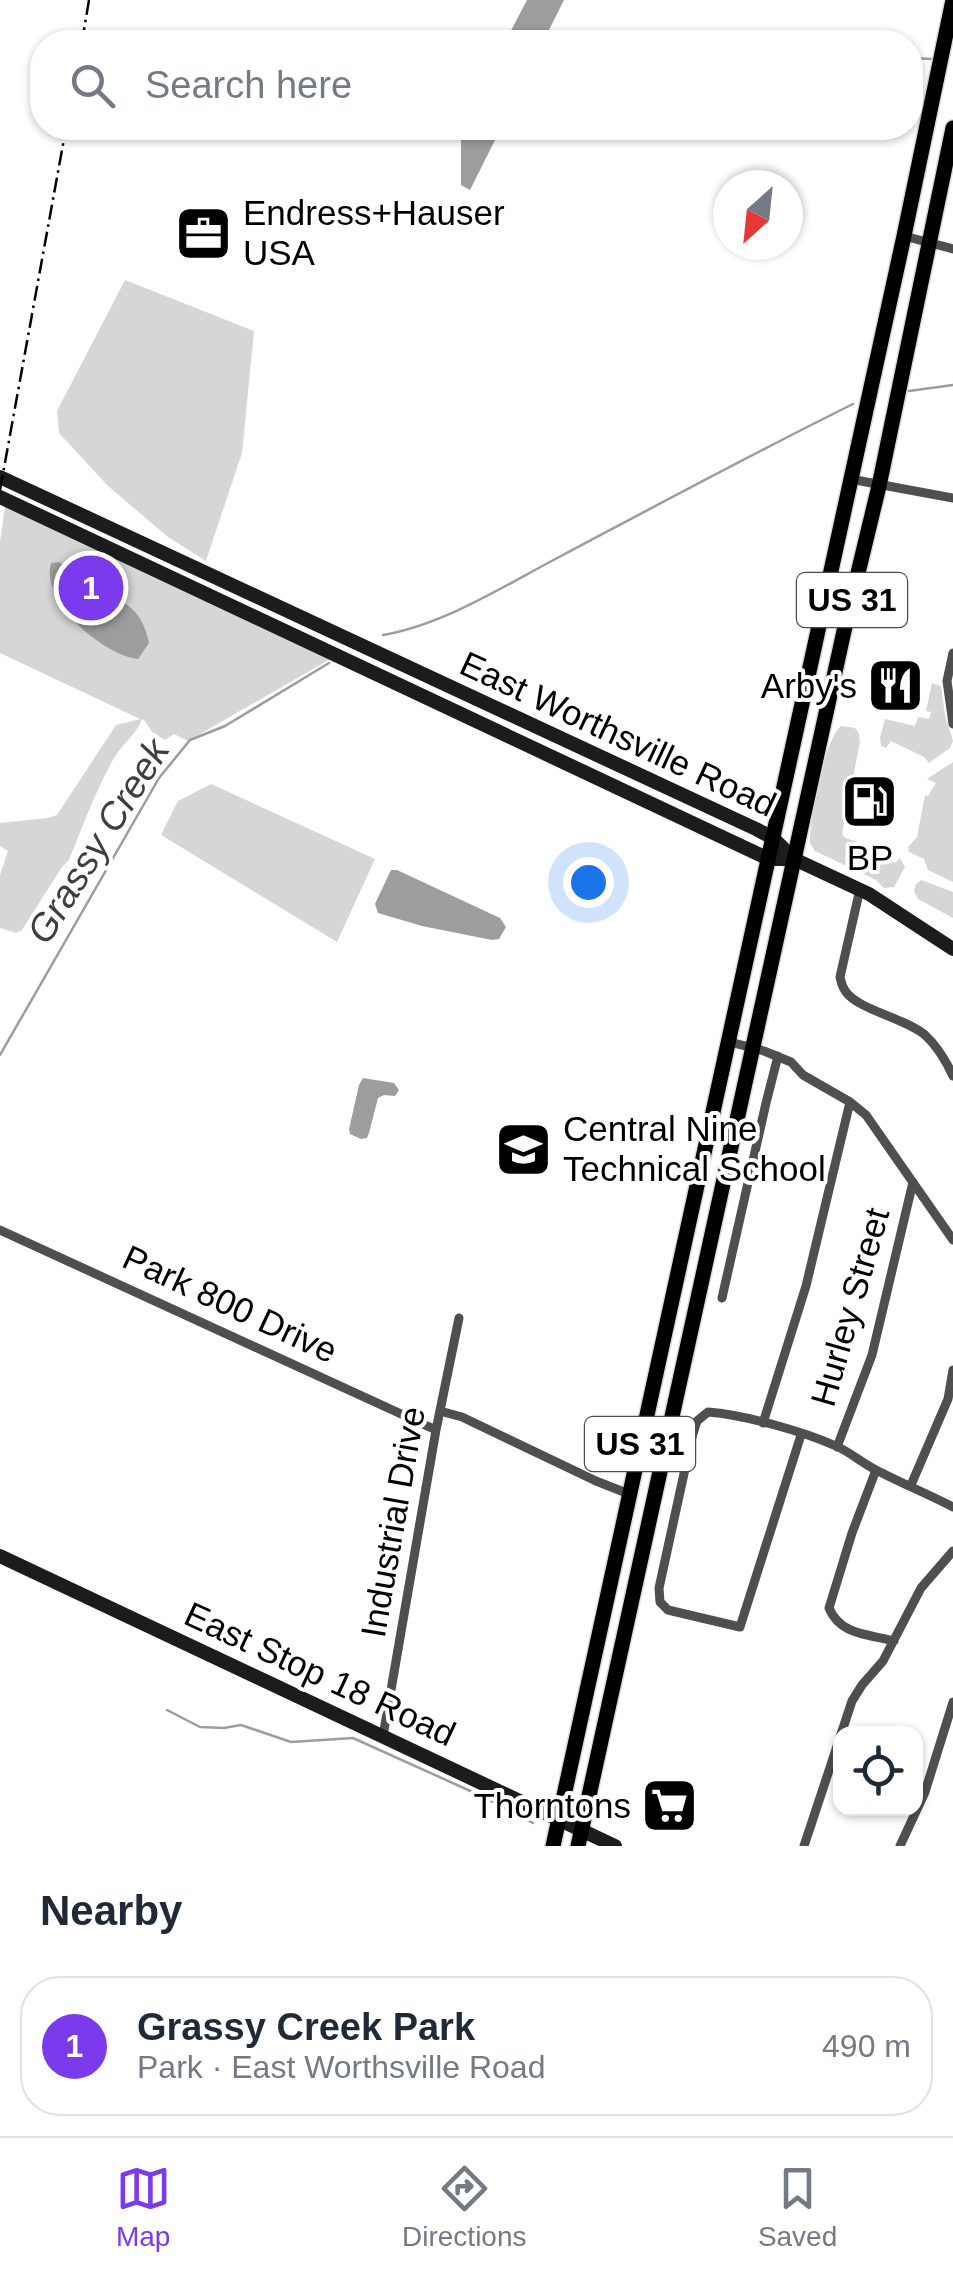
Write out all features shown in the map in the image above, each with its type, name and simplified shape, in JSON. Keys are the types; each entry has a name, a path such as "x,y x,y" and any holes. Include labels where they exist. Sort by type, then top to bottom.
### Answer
{"main road":[{"name":"US 31","path":"553,1846 953,0"},
{"name":"US 31","path":"580,1838 879,486 953,128"},
{"name":"East Worthsville Road","path":"0,478 773,838 794,859"},
{"name":"East Worthsville Road","path":"0,497 769,859 794,859"},
{"path":"794,859 860,889 953,949"},
{"name":"East Stop 18 Road","path":"0,1556 559,1820 580,1838 615,1846"}],"street":[{"path":"904,236 953,249"},
{"path":"850,480 953,498"},
{"path":"953,657 947,681 953,724"},
{"path":"860,889 840,977 844,990 854,1000 923,1034 953,1076"},
{"path":"730,1042 791,1062 803,1075 866,1115 953,1240"},
{"path":"722,1298 778,1056"},
{"path":"763,1423 806,1286 850,1102"},
{"name":"Hurley Street","path":"837,1447 872,1354 913,1182"},
{"name":"Park 800 Drive","path":"0,1230 436,1430"},
{"name":"Industrial Drive","path":"383,1736 458,1318"},
{"path":"912,1485 948,1399 953,1370"},
{"path":"440,1411 462,1417 629,1494"},
{"path":"801,1435 740,1628 668,1610 660,1602 659,1588 697,1421 708,1412 763,1423 801,1435 837,1447 953,1508"},
{"path":"876,1470 828,1608 842,1628 894,1641"},
{"path":"804,1846 852,1701 883,1661 921,1588 953,1551"},
{"path":"900,1846 925,1792 953,1702"}],"shaded area":[{"path":"527,0 564,0 549,30 511,30"},
{"path":"461,140 495,140 470,190 461,185"},
{"path":"125,280 254,331 242,453 206,561 168,537 108,486 59,433 57,411"},
{"path":"5,506 332,658 188,741 174,734 165,740 142,719 107,770 69,860 22,930 16,933 0,928 0,875 8,851 0,846 0,823 57,815 116,725 140,719 0,653 0,542"},
{"path":"59,562 96,592 119,600 137,614 149,643 138,659 108,648 64,609 50,578 51,563"},
{"path":"932,683 941,686 953,741 950,748 929,763 891,741 886,748 881,746 885,719 915,726 918,717 929,719 931,712 926,711"},
{"path":"841,726 855,728 860,742 842,834 865,844 864,851 870,852 872,846 876,847 876,854 895,863 900,858 905,867 894,887 884,888 876,880 815,851 810,843 823,763"},
{"path":"953,762 953,882 928,870 924,859 909,852 908,847 917,837 925,795 936,783 927,779"},
{"path":"211,784 375,859 337,942 161,835 178,801"},
{"path":"391,870 500,918 506,927 499,939 492,940 378,913 375,904"},
{"path":"921,880 953,892 953,918 918,899 914,891"},
{"path":"363,1078 394,1083 399,1090 395,1096 378,1098 367,1138 361,1139 350,1134 349,1129"}],"waterway":[{"path":"923,59 932,59"},
{"name":"Grassy Creek","path":"909,391 953,385"},
{"name":"Grassy Creek","path":"383,635 430,622 476,602 853,404"},
{"name":"Grassy Creek","path":"0,1055 159,778 190,740 225,726 329,663"},
{"path":"167,1710 200,1727 241,1725 291,1742 353,1738 477,1794"},
{"path":"489,1800 533,1823"}],"railway":[{"path":"84,30 89,0"},
{"path":"0,490 64,140"}],"place":[{"name":"Endress+Hauser USA","path":"204,233"},
{"name":"Grassy Creek Park","path":"91,588"},
{"name":"Arby's","path":"896,686"},
{"name":"BP","path":"870,802"},
{"name":"Central Nine Technical School","path":"524,1149"},
{"name":"Thorntons","path":"670,1806"}]}
